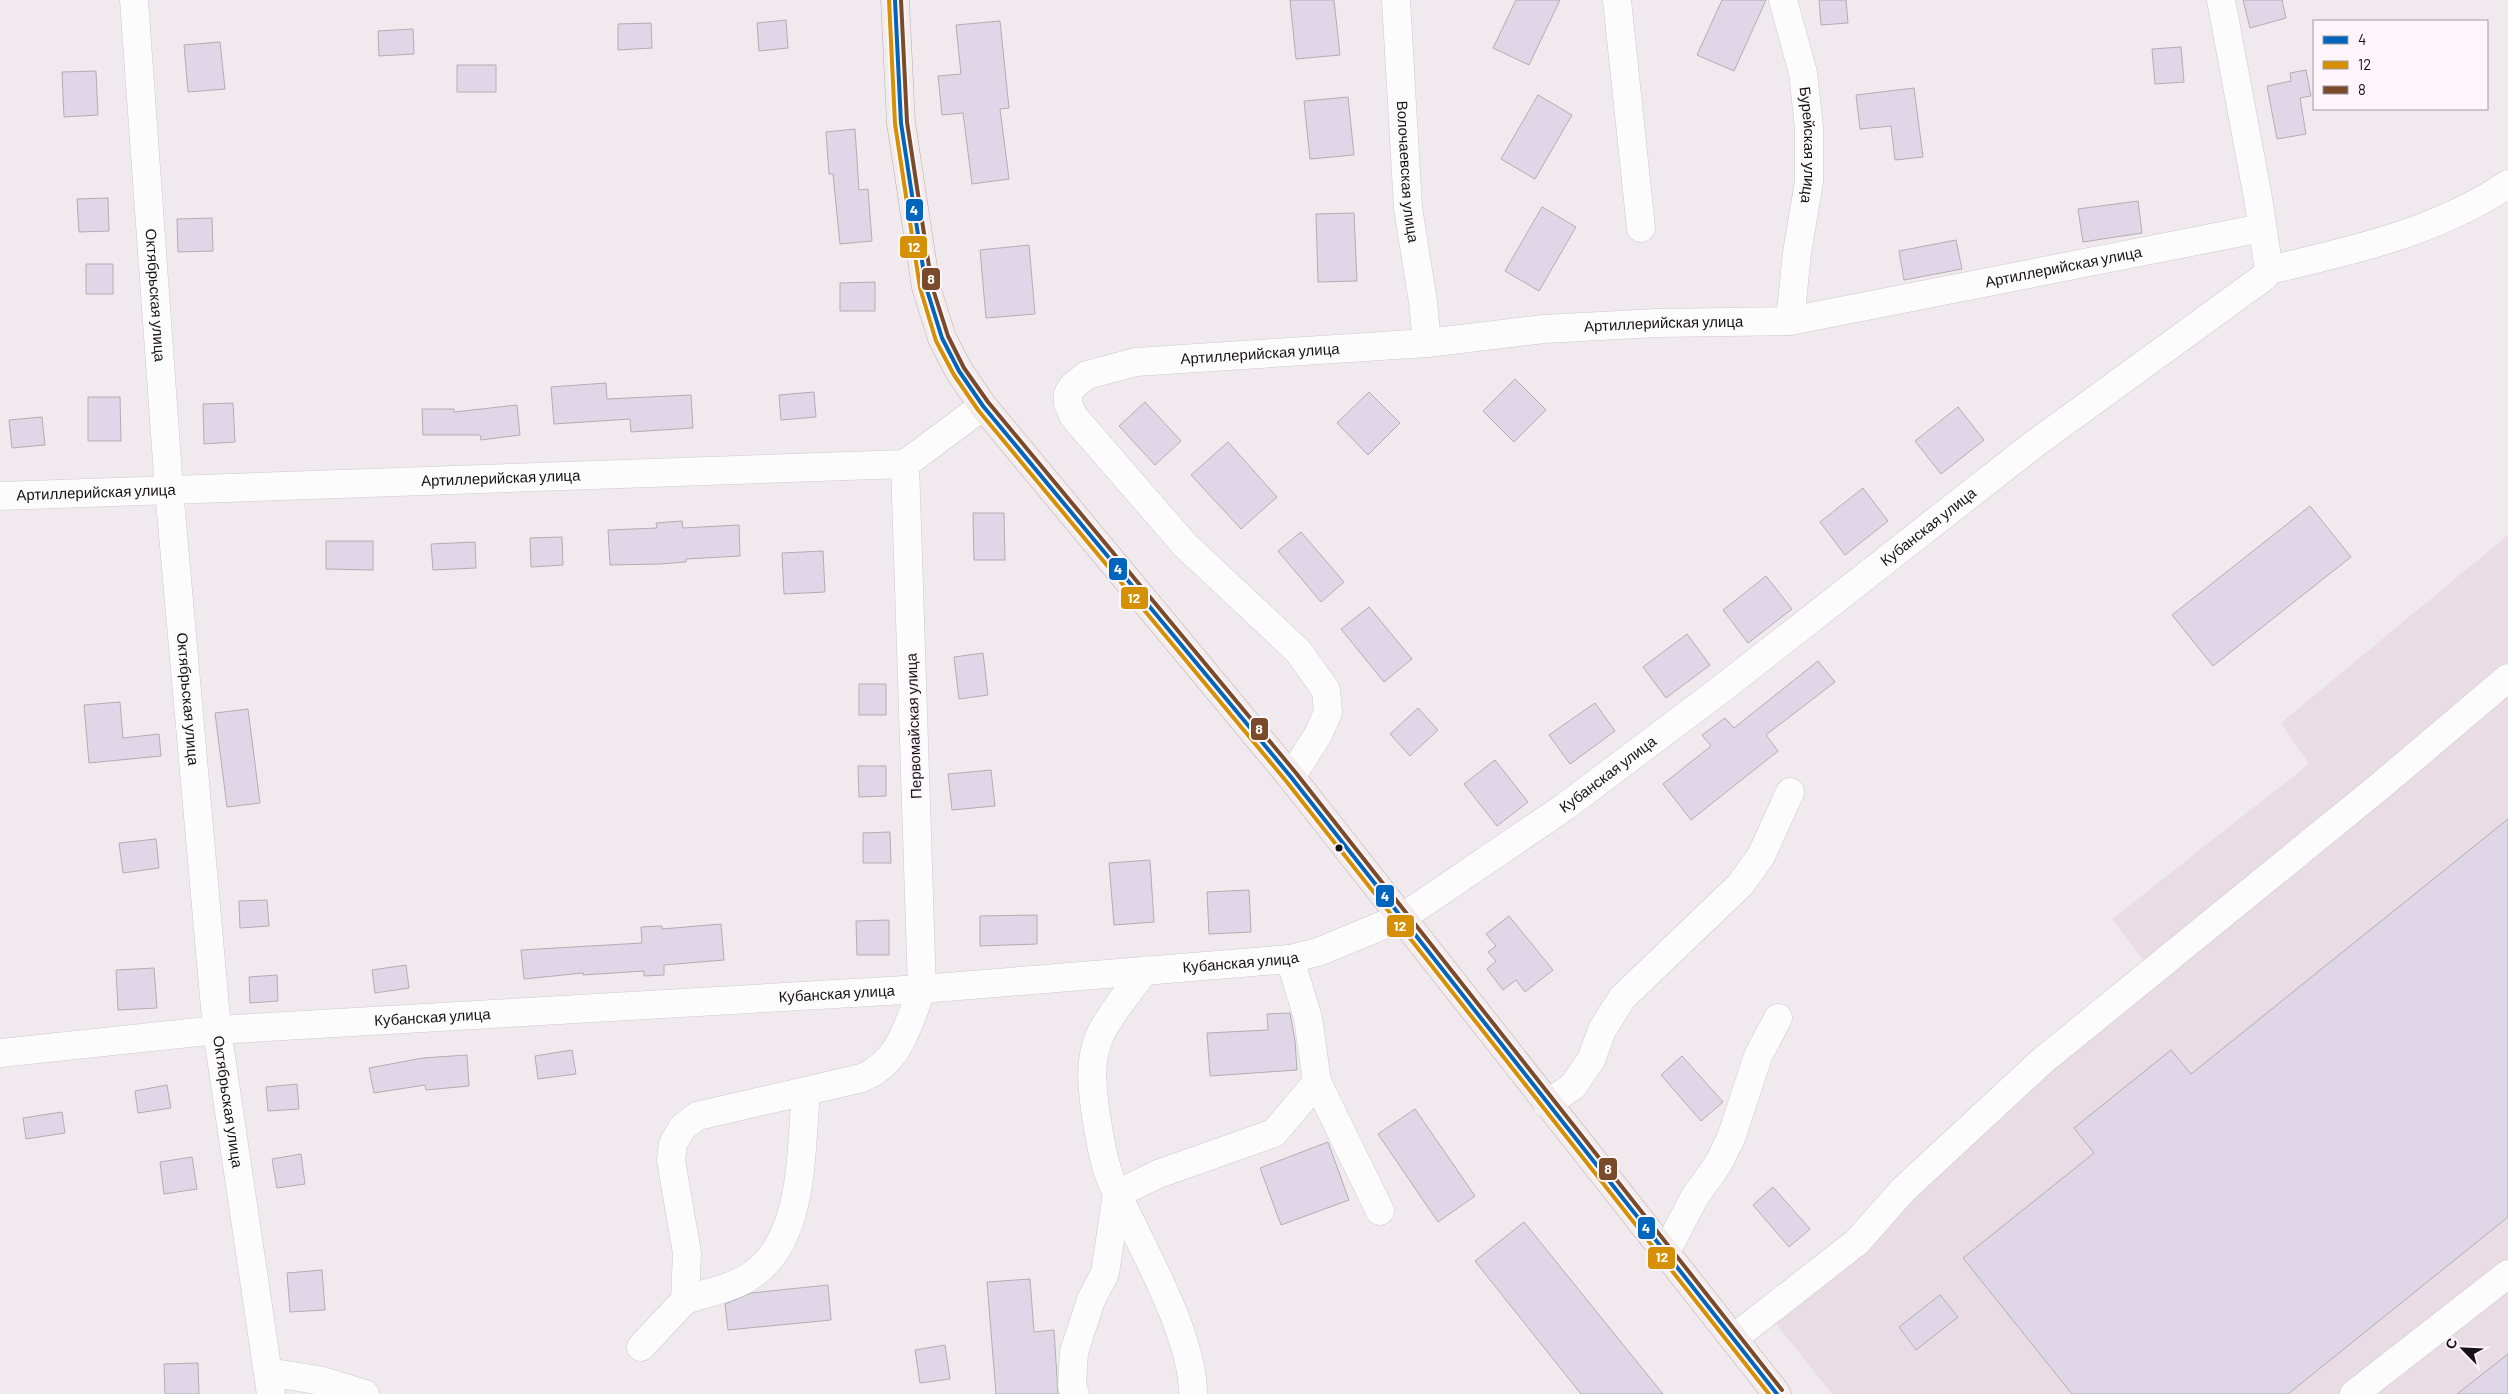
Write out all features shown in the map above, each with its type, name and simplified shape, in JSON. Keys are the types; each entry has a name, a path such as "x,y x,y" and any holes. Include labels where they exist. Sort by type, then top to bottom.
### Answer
{"main road":[{"path":"894,0 901,123 926,287 942,338 959,371 983,406 1291,776 1403,917 1547,1104 1777,1394"}],"street":[{"name":"Октябрьская улица","path":"134,0 169,489 217,1030 270,1383"},
{"name":"Волочаевская улица","path":"1396,0 1408,208 1423,302 1427,343"},
{"path":"1617,0 1641,228"},
{"name":"Бурейская улица","path":"1783,0 1803,73 1809,127 1808,182 1797,253 1790,321"},
{"path":"2221,0 2262,228 2266,273 2393,239 2490,197 2508,184"},
{"name":"Артиллерийская улица","path":"1291,776 1318,735 1328,712 1326,690 1298,651 1185,545 1074,417 1068,404 1068,394 1073,386 1086,375 1136,362 1427,343 1544,329 1657,323 1790,321 2262,228"},
{"name":"Кубанская улица","path":"0,1053 217,1030 922,989 1290,959 1318,952 1403,917 1566,806 1724,687 2033,445 2266,273"},
{"path":"905,464 983,406"},
{"name":"Артиллерийская улица","path":"0,496 905,464"},
{"name":"Первомайская улица","path":"905,464 922,989"},
{"path":"1736,1341 1857,1242 1904,1190 2041,1062 2379,787 2508,678"},
{"path":"1547,1104 1573,1086 1578,1079 1591,1060 1602,1030 1622,998 1740,885 1761,856 1790,792"},
{"path":"1290,959 1308,1018 1317,1082 1380,1211"},
{"path":"1145,970 1100,1036 1093,1057 1090,1077 1098,1129 1112,1185 1166,1297 1188,1362 1193,1382 1193,1394"},
{"path":"685,1300 687,1253 670,1160 674,1144 682,1128 697,1116 778,1096 806,1092 862,1078 878,1071 899,1045 922,989"},
{"path":"1666,1252 1694,1198 1718,1164 1731,1138 1758,1056 1778,1018"},
{"path":"1117,1194 1158,1174 1274,1133 1317,1082"},
{"path":"641,1347 685,1300 740,1282 773,1255 795,1209 806,1092"},
{"path":"1075,1394 1072,1386 1074,1352 1091,1300 1105,1273 1117,1194"},
{"path":"2354,1394 2508,1274"},
{"path":"270,1383 324,1381 365,1394"}],"shaded area":[{"path":"2508,535 2508,1394 1832,1394 1766,1311 2148,966 2112,919 2309,764 2281,723"}],"building":[{"path":"1290,0 1334,0 1340,55 1296,59"},
{"path":"1516,0 1560,0 1529,65 1493,48"},
{"path":"1722,0 1766,0 1734,71 1697,55"},
{"path":"1819,0 1846,0 1848,23 1821,25"},
{"path":"2243,0 2282,0 2286,18 2250,28"},
{"path":"786,20 788,48 759,51 757,23"},
{"path":"1000,21 1009,108 1000,109 1009,179 972,184 963,113 942,115 938,76 961,74 956,25"},
{"path":"651,23 652,48 618,50 618,24"},
{"path":"413,29 414,54 379,56 378,31"},
{"path":"220,42 225,89 188,92 184,45"},
{"path":"2181,47 2184,82 2155,84 2152,49"},
{"path":"457,65 496,65 496,92 457,92"},
{"path":"2306,70 2311,96 2300,98 2306,134 2277,139 2267,86 2291,81 2290,73"},
{"path":"96,71 98,115 64,117 62,72"},
{"path":"1914,88 1923,157 1895,160 1891,126 1860,129 1856,95"},
{"path":"1538,95 1572,115 1535,179 1501,159"},
{"path":"1348,97 1354,155 1310,159 1304,101"},
{"path":"855,129 859,190 868,189 872,241 840,244 833,174 829,174 826,132"},
{"path":"108,198 109,231 79,232 77,199"},
{"path":"2138,201 2142,233 2083,242 2078,209"},
{"path":"1542,207 1576,227 1539,291 1505,271"},
{"path":"1354,213 1357,281 1318,282 1316,214"},
{"path":"212,218 213,251 178,252 177,219"},
{"path":"1956,240 1962,269 1904,280 1899,251"},
{"path":"1029,245 1035,314 986,318 980,250"},
{"path":"86,264 113,264 113,294 86,294"},
{"path":"875,282 875,311 840,311 840,283"},
{"path":"1515,379 1546,410 1514,442 1483,411"},
{"path":"606,383 607,399 691,395 693,428 631,432 630,419 554,424 551,387"},
{"path":"814,392 816,417 781,420 779,395"},
{"path":"1369,392 1400,423 1368,455 1337,423"},
{"path":"88,397 120,397 121,441 88,441"},
{"path":"1145,402 1181,441 1155,465 1119,426"},
{"path":"233,403 235,442 204,444 203,404"},
{"path":"517,405 520,435 481,440 480,435 423,435 422,409 454,409 454,412"},
{"path":"1958,407 1984,440 1941,474 1915,441"},
{"path":"42,417 45,445 12,448 9,420"},
{"path":"1228,442 1277,497 1241,529 1191,475"},
{"path":"1863,488 1888,521 1845,555 1820,522"},
{"path":"2310,506 2351,557 2213,666 2172,615"},
{"path":"973,513 1004,513 1005,560 974,560"},
{"path":"682,521 683,528 739,525 740,556 686,559 686,562 660,564 610,565 608,530 657,528 656,523"},
{"path":"1301,532 1344,582 1321,602 1278,551"},
{"path":"562,537 563,565 531,567 530,538"},
{"path":"326,541 373,541 373,570 326,569"},
{"path":"475,542 476,568 433,570 431,544"},
{"path":"823,551 825,592 784,594 782,553"},
{"path":"1766,576 1792,609 1748,643 1723,610"},
{"path":"1369,607 1412,659 1384,682 1341,629"},
{"path":"1687,634 1710,665 1666,698 1643,667"},
{"path":"983,653 988,695 959,699 954,657"},
{"path":"1818,661 1835,682 1766,735 1778,751 1691,820 1663,784 1711,746 1702,735 1725,718 1734,728"},
{"path":"859,684 886,684 886,715 859,715"},
{"path":"120,702 123,738 159,734 161,756 89,763 84,705"},
{"path":"1595,703 1615,731 1570,764 1549,735"},
{"path":"1418,708 1438,730 1410,756 1390,734"},
{"path":"248,709 260,803 227,807 215,713"},
{"path":"1495,760 1528,802 1497,826 1464,784"},
{"path":"858,766 886,766 886,796 859,797"},
{"path":"991,770 995,806 952,810 948,774"},
{"path":"2508,819 2508,1217 2288,1394 2072,1394 1963,1258 2094,1153 2074,1128 2171,1050 2191,1074"},
{"path":"890,832 891,863 863,863 863,833"},
{"path":"156,839 159,868 123,873 119,843"},
{"path":"1150,860 1154,922 1114,925 1109,863"},
{"path":"1249,890 1251,932 1209,934 1207,892"},
{"path":"267,900 269,926 240,928 239,901"},
{"path":"1037,915 1037,944 980,946 980,916"},
{"path":"1509,916 1553,970 1525,992 1516,980 1503,990 1487,969 1496,961 1488,952 1496,946 1486,934"},
{"path":"889,920 889,955 857,955 856,921"},
{"path":"721,924 724,960 664,965 664,975 644,976 644,971 583,975 583,973 524,979 521,950 642,943 641,927 662,926 662,929"},
{"path":"406,965 409,988 375,993 372,970"},
{"path":"154,968 157,1008 118,1010 116,970"},
{"path":"277,975 278,1001 250,1003 249,977"},
{"path":"1290,1013 1295,1041 1297,1070 1210,1076 1207,1033 1268,1030 1267,1014"},
{"path":"572,1050 576,1074 538,1079 535,1056"},
{"path":"467,1055 469,1086 426,1090 425,1085 374,1093 369,1068 423,1058"},
{"path":"1682,1056 1723,1102 1701,1121 1661,1075"},
{"path":"297,1084 299,1109 268,1111 266,1087"},
{"path":"167,1085 171,1108 138,1113 135,1091"},
{"path":"1415,1109 1475,1196 1438,1222 1378,1134"},
{"path":"62,1112 65,1133 26,1139 23,1118"},
{"path":"1328,1142 1349,1200 1281,1225 1260,1168"},
{"path":"301,1154 305,1184 277,1188 272,1159"},
{"path":"192,1157 197,1189 164,1194 160,1162"},
{"path":"1773,1187 1810,1229 1789,1247 1753,1205"},
{"path":"1524,1222 1663,1394 1581,1394 1475,1261"},
{"path":"322,1270 325,1310 290,1312 287,1273"},
{"path":"1030,1279 1034,1332 1054,1330 1058,1394 996,1394 987,1282"},
{"path":"828,1285 831,1320 728,1330 725,1304 751,1293"},
{"path":"1940,1295 1958,1317 1916,1350 1899,1327"},
{"path":"945,1345 950,1379 920,1383 915,1350"},
{"path":"2508,1354 2508,1394 2457,1394"},
{"path":"198,1363 199,1394 165,1394 164,1364"}],"transit line":[{"name":"12","path":"889,0 895,124 920,288 936,341 954,375 978,410 1286,781 1769,1394"},
{"name":"4","path":"895,0 901,123 926,287 942,338 959,371 983,406 1291,777 1777,1394"},
{"name":"8","path":"901,0 907,122 932,286 948,336 964,368 988,402 1296,773 1782,1390"}]}
